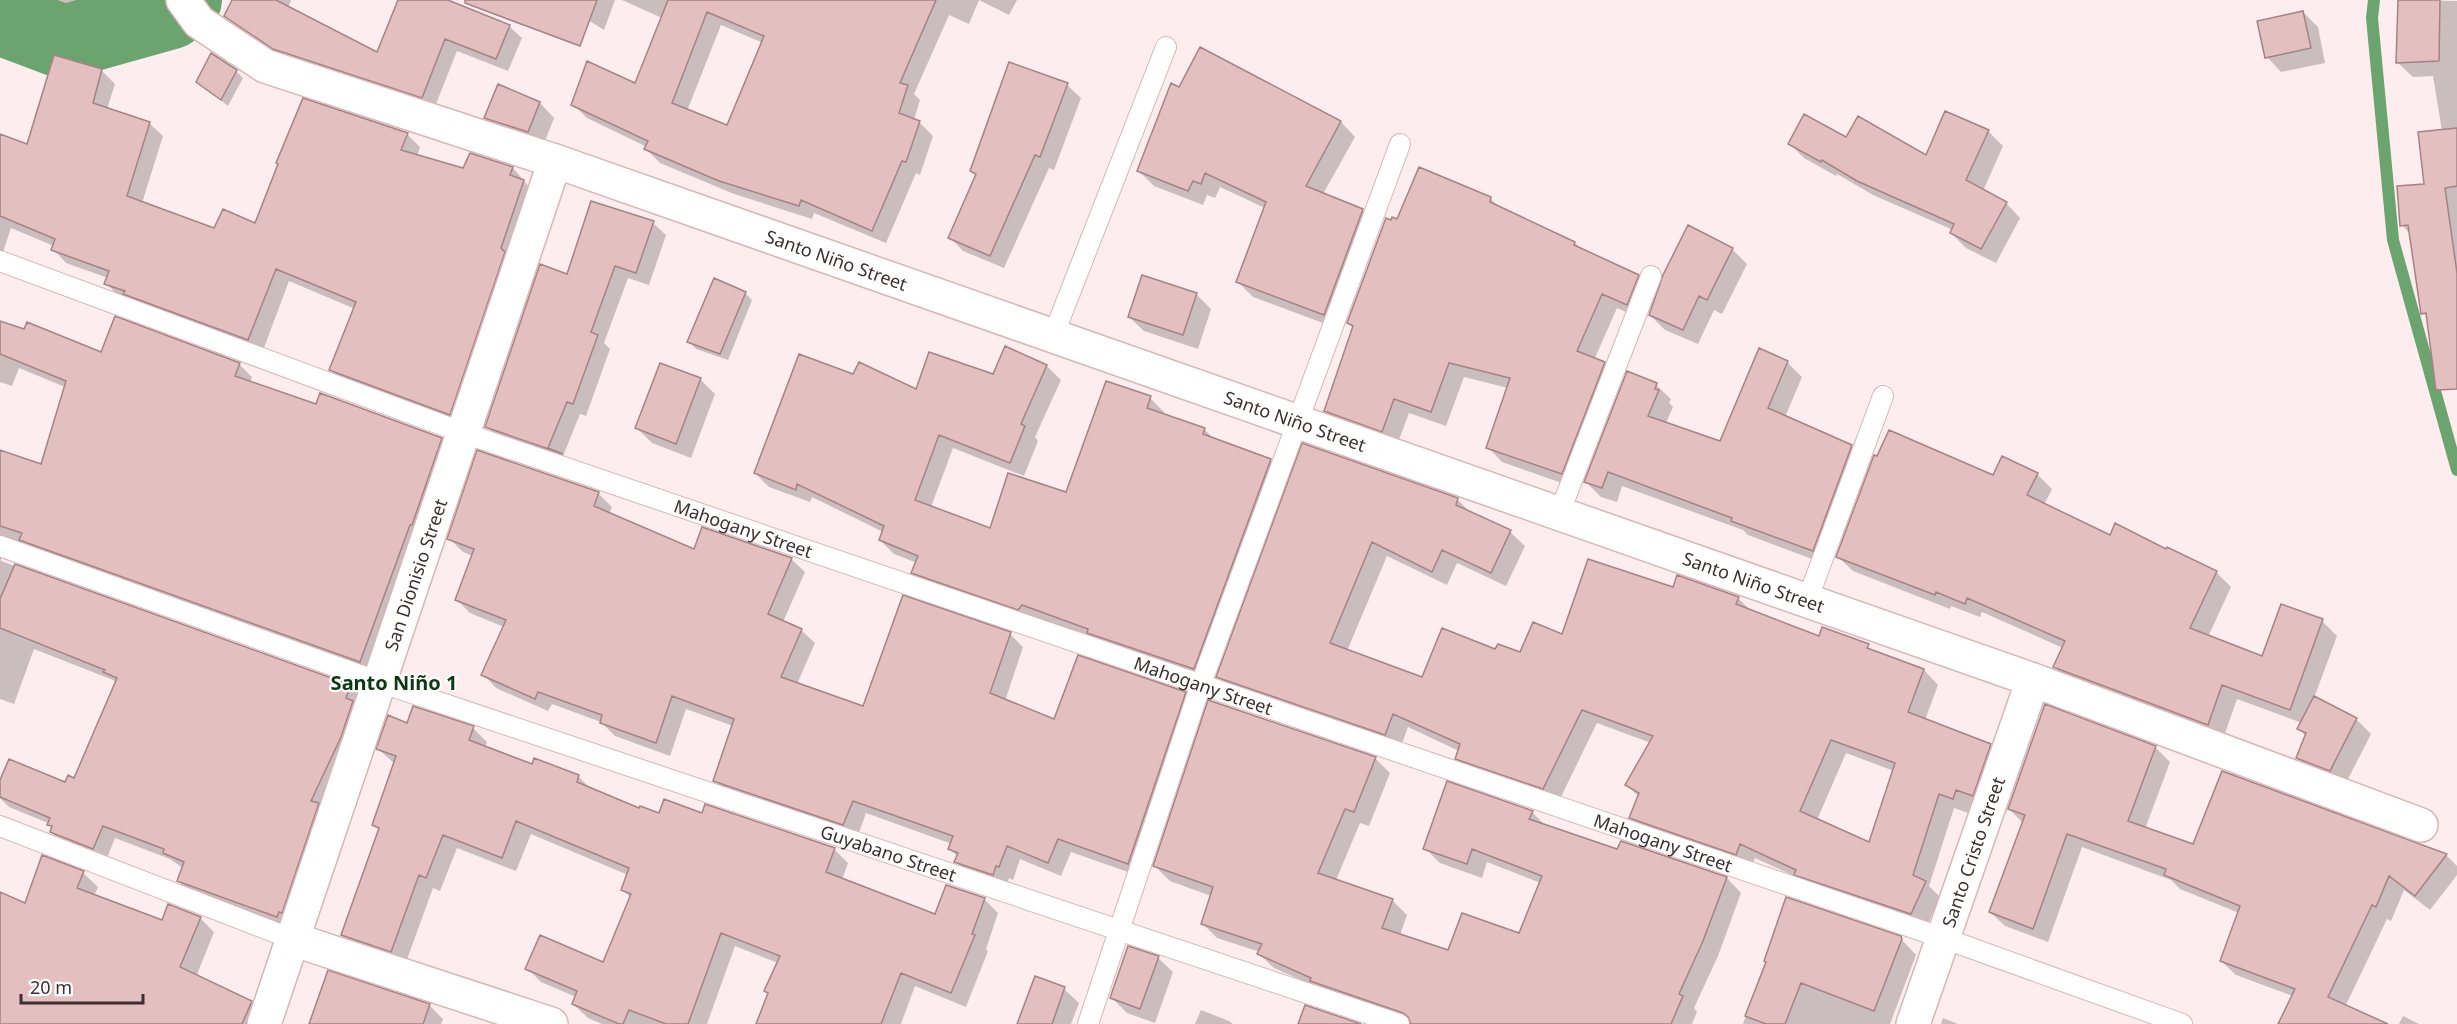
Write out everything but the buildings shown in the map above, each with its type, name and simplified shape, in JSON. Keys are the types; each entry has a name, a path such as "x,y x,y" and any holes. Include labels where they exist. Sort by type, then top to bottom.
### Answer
{"street":[{"name":"Santo Niño Street","path":"191,11 265,66 555,160 2033,680 2421,825"},
{"name":"San Dionisio Street","path":"264,1024 555,160"},
{"name":"Santo Cristo Street","path":"1913,1024 2033,680"},
{"path":"292,939 551,1024"}],"lane":[{"path":"1053,336 1166,46"},
{"path":"1088,1024 1201,684 1296,421 1400,144"},
{"name":"Mahogany Street","path":"0,261 464,433 1943,938 2182,1024"},
{"path":"1559,514 1650,276"},
{"path":"1807,601 1883,396"},
{"name":"Guyabano Street","path":"0,546 380,682 1399,1024"},
{"path":"0,826 292,939"}],"waterway":[{"path":"0,18 64,42 171,12 185,0"},
{"path":"2374,0 2372,18 2393,240 2457,470"}],"district":[{"name":"Santo Niño 1","path":"394,682"}]}
